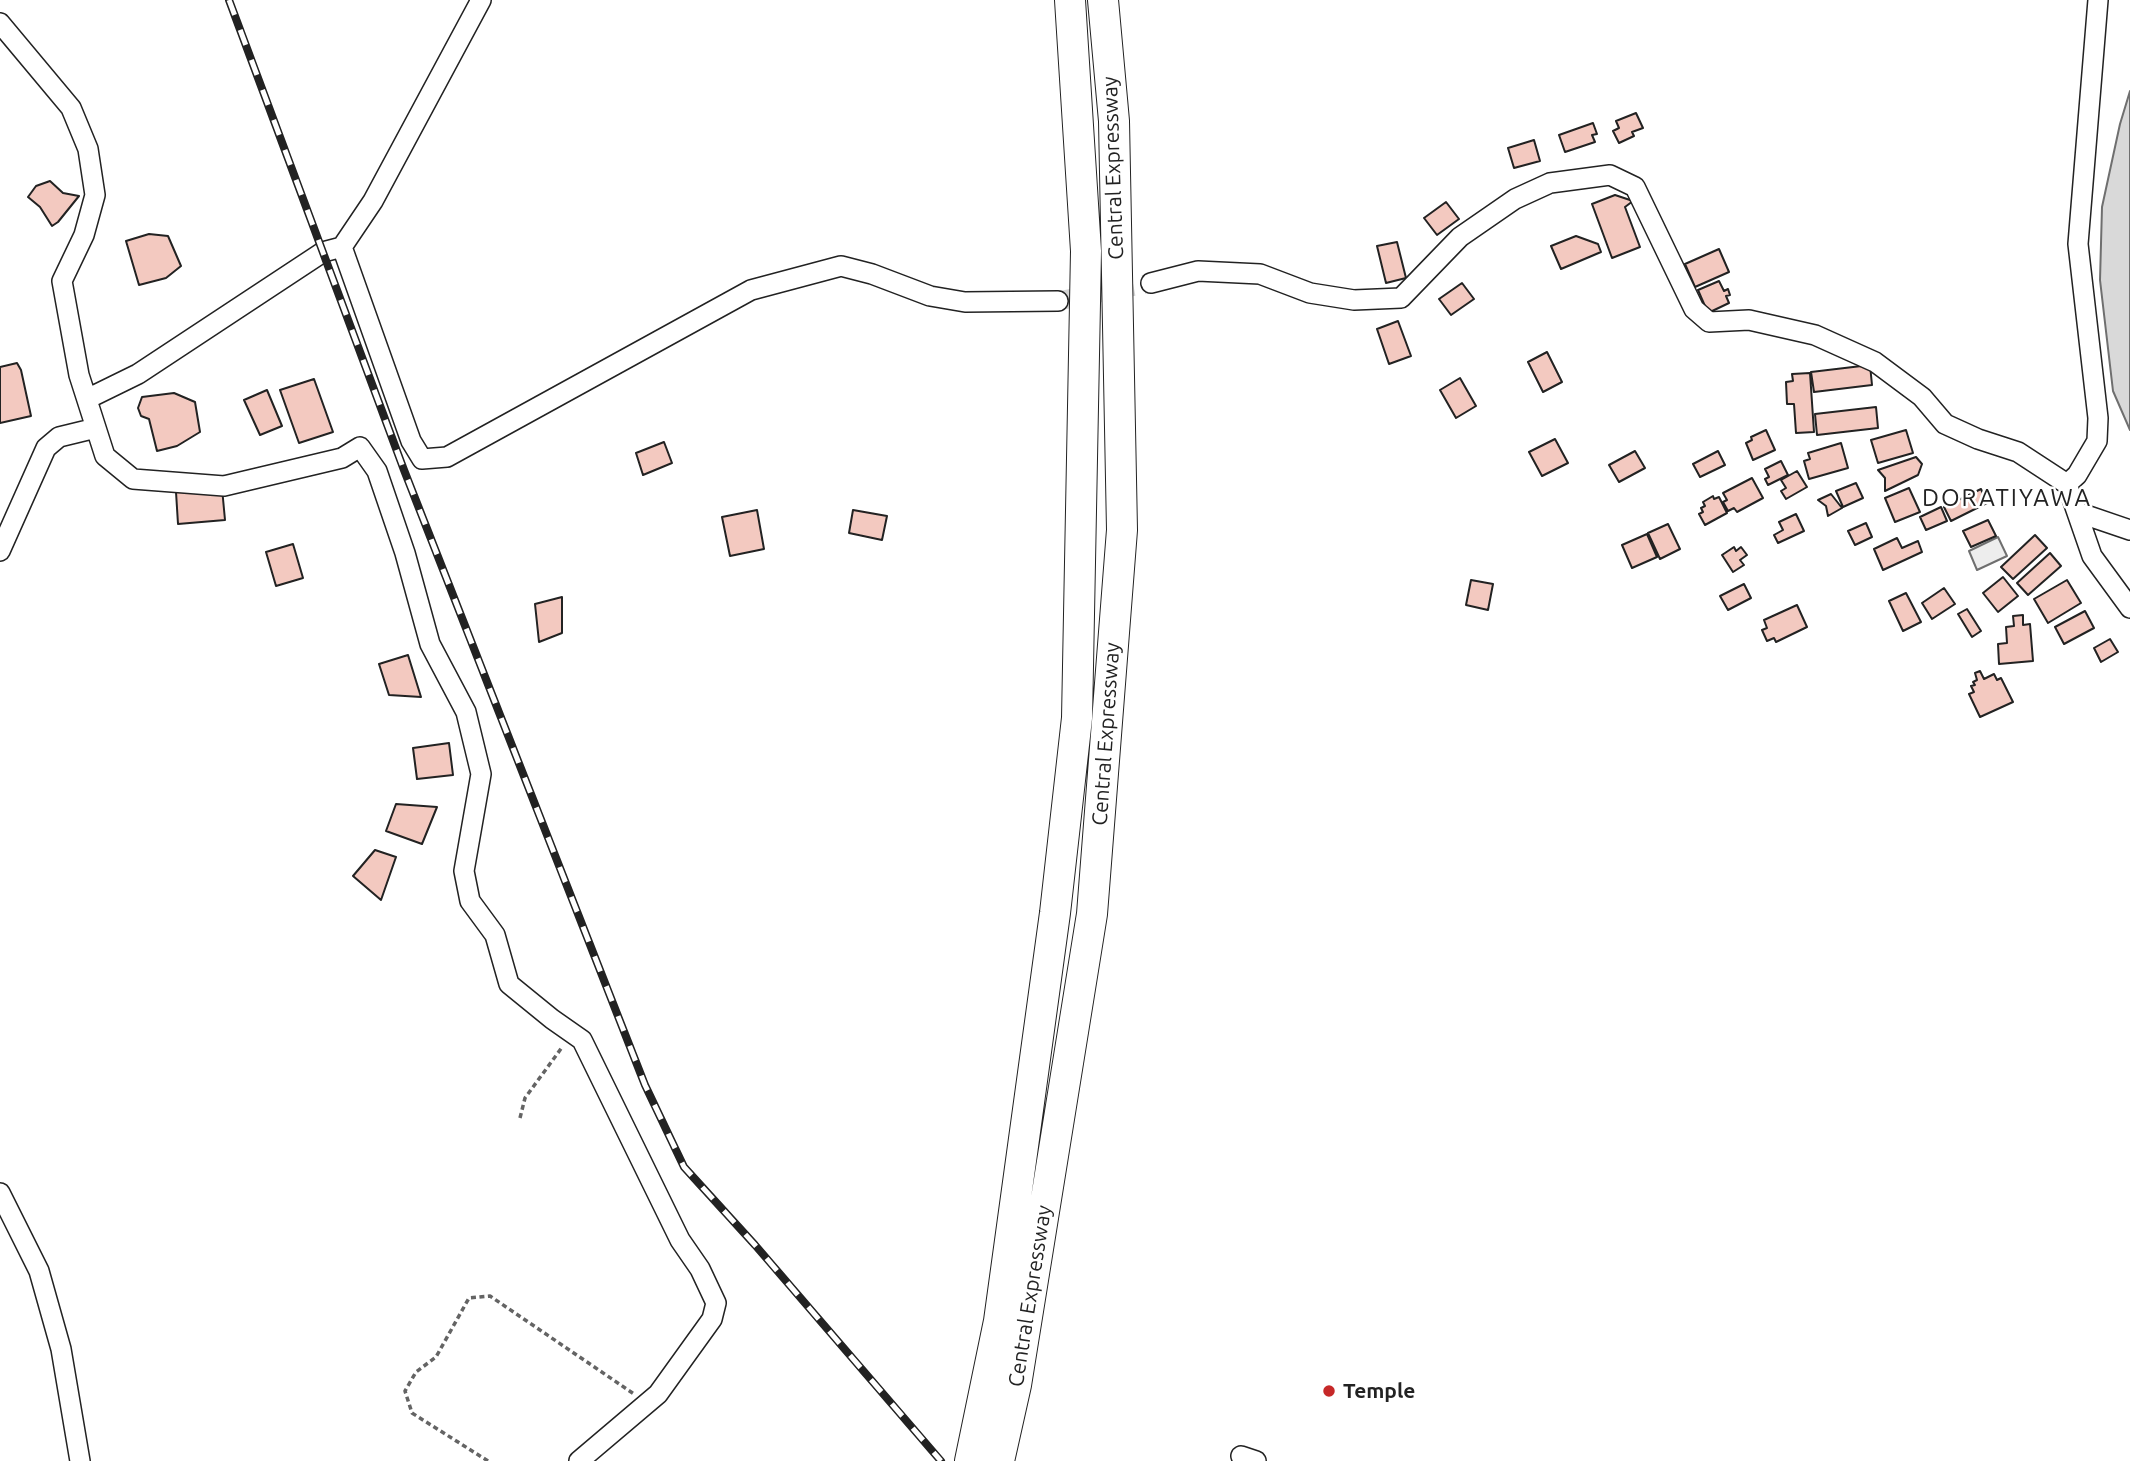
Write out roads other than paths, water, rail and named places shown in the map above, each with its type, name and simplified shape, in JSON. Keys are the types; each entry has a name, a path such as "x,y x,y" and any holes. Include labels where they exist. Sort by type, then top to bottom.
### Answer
{"highway":[{"name":"Central Expressway","path":"970,1461 999,1321 1055,913 1077,718 1086,251 1070,0"},
{"name":"Central Expressway","path":"999,1461 1016,1385 1092,914 1122,530 1114,121 1103,0"}],"street":[{"path":"87,399 138,374 323,252 342,247 373,201 481,0"},
{"path":"2067,484 2077,475 2097,440 2098,418 2078,244 2098,0"},
{"path":"0,23 71,108 88,149 95,195 84,235 62,281 79,375 105,456 133,479 224,486 342,458 360,447 377,471 405,553 430,644 466,712 481,774 464,871 470,901 495,935 509,984 552,1020 582,1040 680,1240 700,1269 716,1303 712,1319 658,1394 579,1461"},
{"path":"1151,283 1198,271 1260,274 1310,293 1354,300 1401,298 1460,237 1515,199 1550,183 1610,175 1635,187 1694,309 1709,322 1749,320 1827,340 1875,362 1922,397 1945,425 2018,452 2067,484 2092,556 2130,608"},
{"path":"342,247 411,442 422,459 447,457 751,290 841,267 872,274 930,296 965,302 1058,301"},
{"path":"0,551 46,448 59,437 96,428"},
{"path":"2077,512 2130,530"},
{"path":"0,1193 39,1271 61,1349 80,1461"}],"tunnel":[{"path":"1058,301 1151,283"}],"railway":[{"path":"229,0 404,470 645,1085 684,1167 755,1245 941,1461"}],"place":[{"name":"Temple","path":"1329,1391"}],"district":[{"name":"DORATIYAWA","path":"2007,498"}]}
